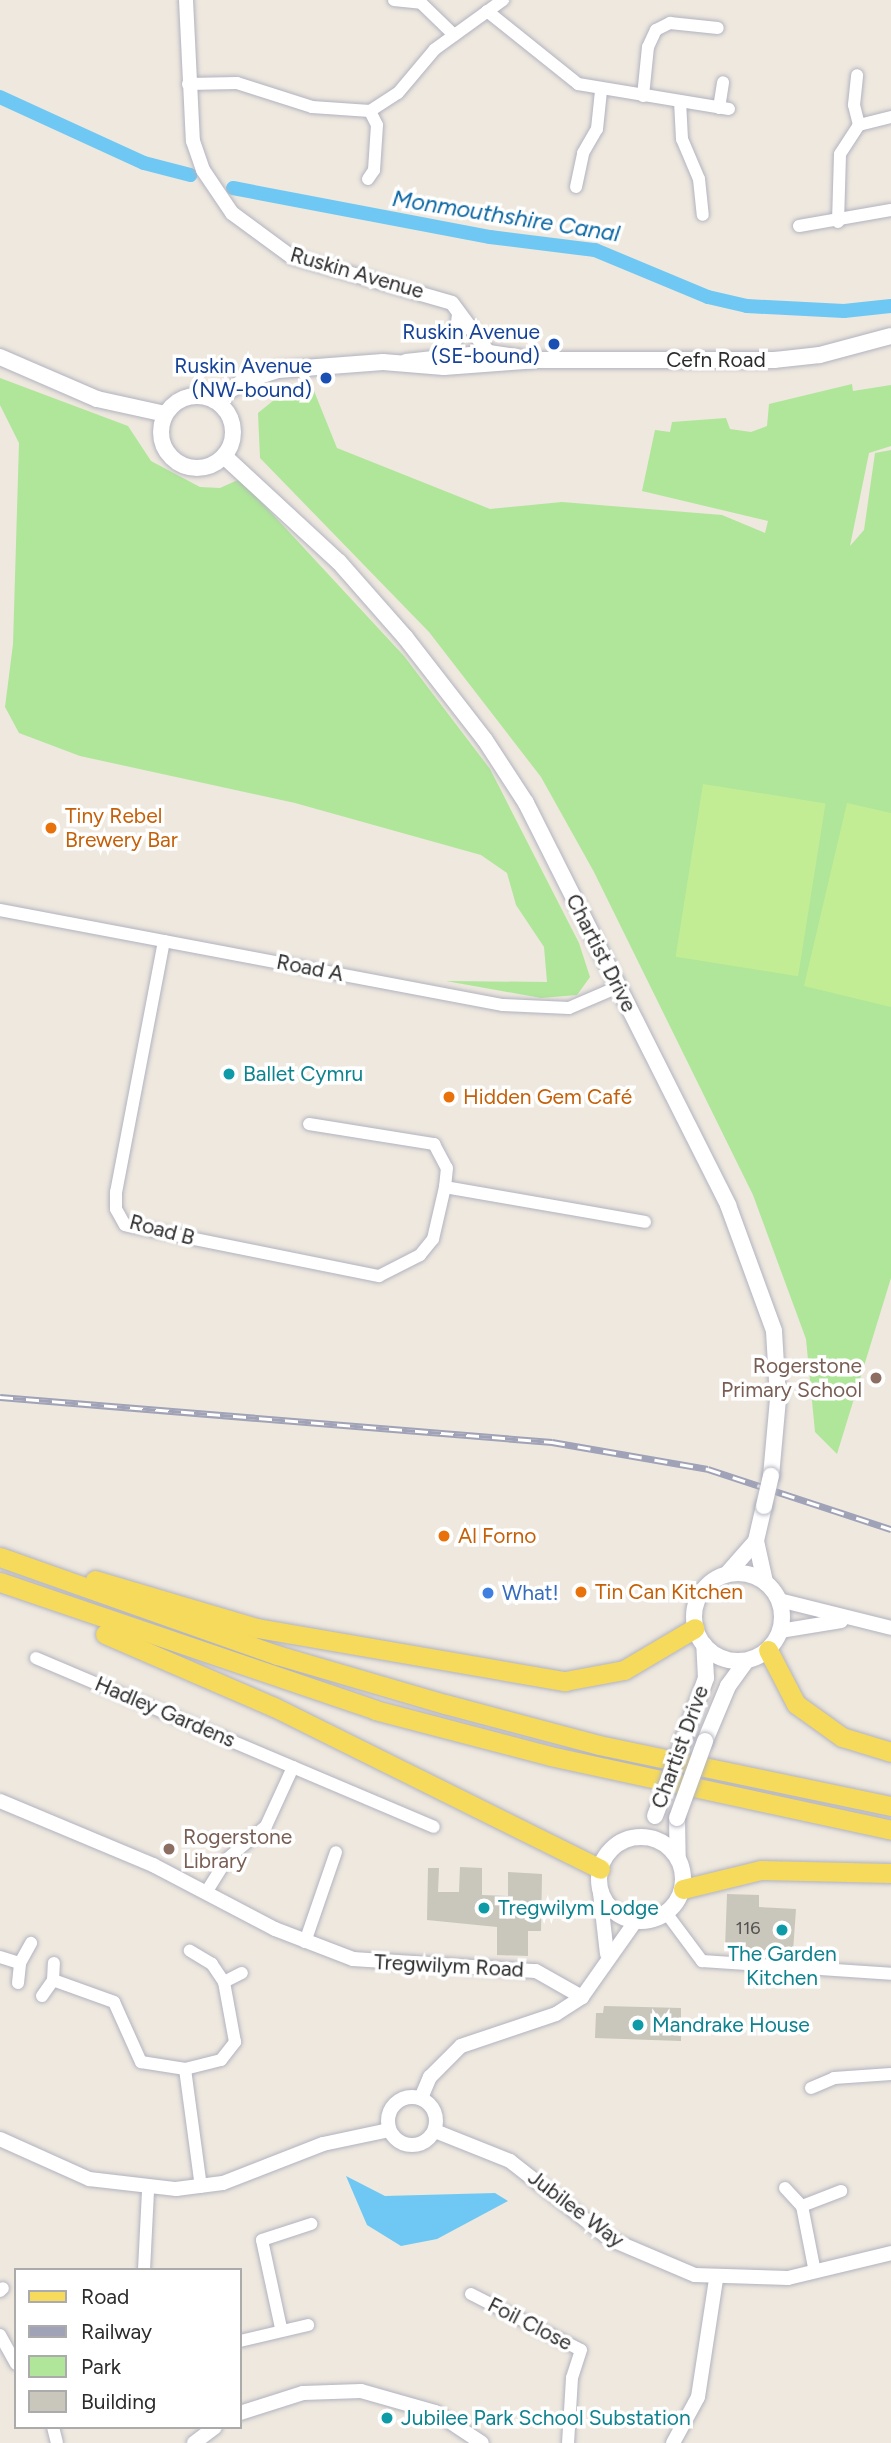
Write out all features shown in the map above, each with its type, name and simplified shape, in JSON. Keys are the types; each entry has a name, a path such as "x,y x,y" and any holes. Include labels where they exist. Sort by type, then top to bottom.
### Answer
{"main road":[{"name":"Cefn Road","path":"214,400 244,381 278,370 444,361 774,360 820,355 891,336"},
{"name":"Cefn Road","path":"444,361 466,354 489,353 538,360"},
{"path":"0,357 97,399 165,414"},
{"path":"190,397 214,400 233,426 224,456 195,469 178,464 160,438 165,414 190,397"},
{"name":"Chartist Drive","path":"224,456 339,562 485,740 526,803 728,1205 774,1331 778,1399 771,1476 756,1541 765,1582 779,1600"},
{"name":"Chartist Drive","path":"600,1876 608,1853 631,1838 655,1816 706,1678 699,1637 700,1594 727,1574 756,1541"},
{"path":"0,1554 257,1628 565,1681 624,1670 699,1637 731,1661 746,1661"},
{"path":"0,1554 277,1655 445,1704 599,1745 891,1806"},
{"path":"727,1574 748,1573 765,1582"},
{"path":"0,1582 375,1710 550,1756 891,1830"},
{"path":"0,1591 274,1707 600,1876 614,1912 635,1922 667,1914 683,1889 761,1870 891,1873"},
{"path":"779,1600 780,1631 768,1650 779,1680 803,1710 842,1737 891,1752"},
{"name":"Chartist Drive","path":"683,1889 678,1857 677,1818 728,1686 746,1661 768,1650"},
{"name":"Chartist Drive","path":"631,1838 660,1841 678,1857"}],"street":[{"name":"Ruskin Avenue","path":"186,0 188,84 193,141 203,170 232,213 265,242 321,266 445,299 489,353"},
{"path":"394,0 421,3 454,35"},
{"path":"188,84 248,85 312,107 370,111 398,93 454,35 503,0"},
{"path":"487,11 564,77 601,92 724,109 723,82"},
{"path":"643,96 648,47 656,30 670,23 718,28"},
{"path":"858,75 854,105 859,125"},
{"path":"576,187 583,152 597,129 601,92"},
{"path":"680,101 682,139 699,179 703,215"},
{"path":"368,179 374,170 377,125 370,111"},
{"path":"838,222 840,154 859,125 891,117"},
{"path":"799,226 838,222 891,210"},
{"path":"459,314 466,354"},
{"path":"444,361 456,339 459,314"},
{"name":"Road A","path":"0,910 543,1009 569,1008 618,987"},
{"name":"Road B","path":"164,941 116,1192 119,1218 125,1225 379,1276 398,1269 433,1239 445,1187"},
{"path":"309,1124 434,1144 447,1168 445,1187 645,1222"},
{"path":"779,1600 886,1627"},
{"path":"780,1631 812,1621 886,1627"},
{"name":"Hadley Gardens","path":"36,1658 434,1827"},
{"path":"207,1891 227,1859 266,1826 293,1767"},
{"name":"Tregwilym Road","path":"0,1801 207,1891 305,1942 385,1965 536,1971 582,1997"},
{"path":"305,1942 336,1852"},
{"path":"600,1876 607,1954"},
{"path":"667,1914 702,1961 891,1974"},
{"path":"421,2098 430,2077 461,2046 556,2014 582,1997 607,1954 635,1922"},
{"path":"18,1983 20,1963 31,1944"},
{"path":"53,1980 114,2002 141,2062 185,2070 221,2060 233,2049 234,2014 224,1982 212,1964 190,1951"},
{"path":"0,1957 20,1963"},
{"path":"43,1996 53,1980 54,1963"},
{"path":"224,1982 242,1973"},
{"path":"185,2070 201,2187"},
{"path":"811,2088 834,2078 891,2074"},
{"path":"389,2130 395,2104 421,2098"},
{"path":"0,2139 69,2172 148,2190 201,2187 244,2177 323,2144 389,2130 411,2146 435,2132 435,2112 421,2098"},
{"name":"Jubilee Way","path":"435,2132 510,2161 626,2249 716,2279 764,2280 816,2273 891,2253"},
{"path":"785,2188 802,2206 816,2273"},
{"path":"144,2268 148,2190"},
{"path":"802,2206 841,2191"},
{"path":"281,2328 262,2240 311,2224"},
{"path":"673,2443 698,2398 716,2279"},
{"name":"Foil Close","path":"471,2294 581,2350 572,2378 568,2443"},
{"path":"242,2340 281,2328 308,2325"},
{"path":"1,2341 14,2361"},
{"path":"242,2412 303,2393 361,2391 435,2412 482,2443"},
{"path":"194,2443 212,2429"}],"green space":[{"path":"0,378 128,426 151,461 200,487 220,488 240,479 404,656 490,769 579,943 590,977 577,995 541,998 446,981 547,982 544,947 516,905 507,873 481,855 295,803 80,756 19,733 5,707 13,644 19,443 0,405"},
{"path":"852,384 853,391 891,385 891,446 869,453 850,546 864,530 875,453 891,450 891,1278 837,1454 815,1432 806,1339 753,1195 594,872 541,777 429,632 260,458 258,413 274,400 312,386 337,448 490,509 562,502 722,515 765,533 768,521 642,491 655,430 670,432 672,422 726,418 730,429 751,432 767,426 769,404"},
{"path":"703,784 825,803 798,976 676,957"},
{"path":"847,803 891,813 891,1007 804,986"}],"water":[{"path":"346,2176 385,2196 495,2193 508,2201 437,2239 401,2246 367,2225"}],"building":[{"name":"Tregwilym Lodge","path":"460,1867 482,1868 482,1895 508,1896 508,1872 542,1874 541,1931 528,1931 528,1956 497,1955 497,1927 427,1920 428,1868 439,1868 438,1892 459,1892"},
{"path":"727,1894 759,1895 759,1907 796,1909 793,1951 725,1949"},
{"name":"Mandrake House","path":"604,2006 681,2008 681,2041 595,2038 596,2013 603,2013"}],"waterway":[{"name":"Monmouthshire Canal","path":"0,97 144,163 190,175"},
{"name":"Monmouthshire Canal","path":"233,188 490,237 595,250 708,297 747,306 844,311 891,306"}],"railway":[{"path":"0,1397 552,1442 708,1469 891,1529"}],"place":[{"name":"Ruskin Avenue (SE-bound)","path":"554,344"},
{"name":"Ruskin Avenue (NW-bound)","path":"326,378"},
{"name":"Tiny Rebel Brewery Bar","path":"51,828"},
{"name":"Ballet Cymru","path":"229,1074"},
{"name":"Hidden Gem Café","path":"449,1097"},
{"name":"Rogerstone Primary School","path":"876,1378"},
{"name":"Al Forno","path":"444,1536"},
{"name":"Tin Can Kitchen","path":"581,1592"},
{"name":"What!","path":"488,1593"},
{"name":"Rogerstone Library","path":"169,1849"},
{"name":"Tregwilym Lodge","path":"484,1908"},
{"name":"The Garden Kitchen","path":"782,1930"},
{"name":"Mandrake House","path":"638,2025"},
{"name":"Jubilee Park School Substation","path":"387,2418"}]}
